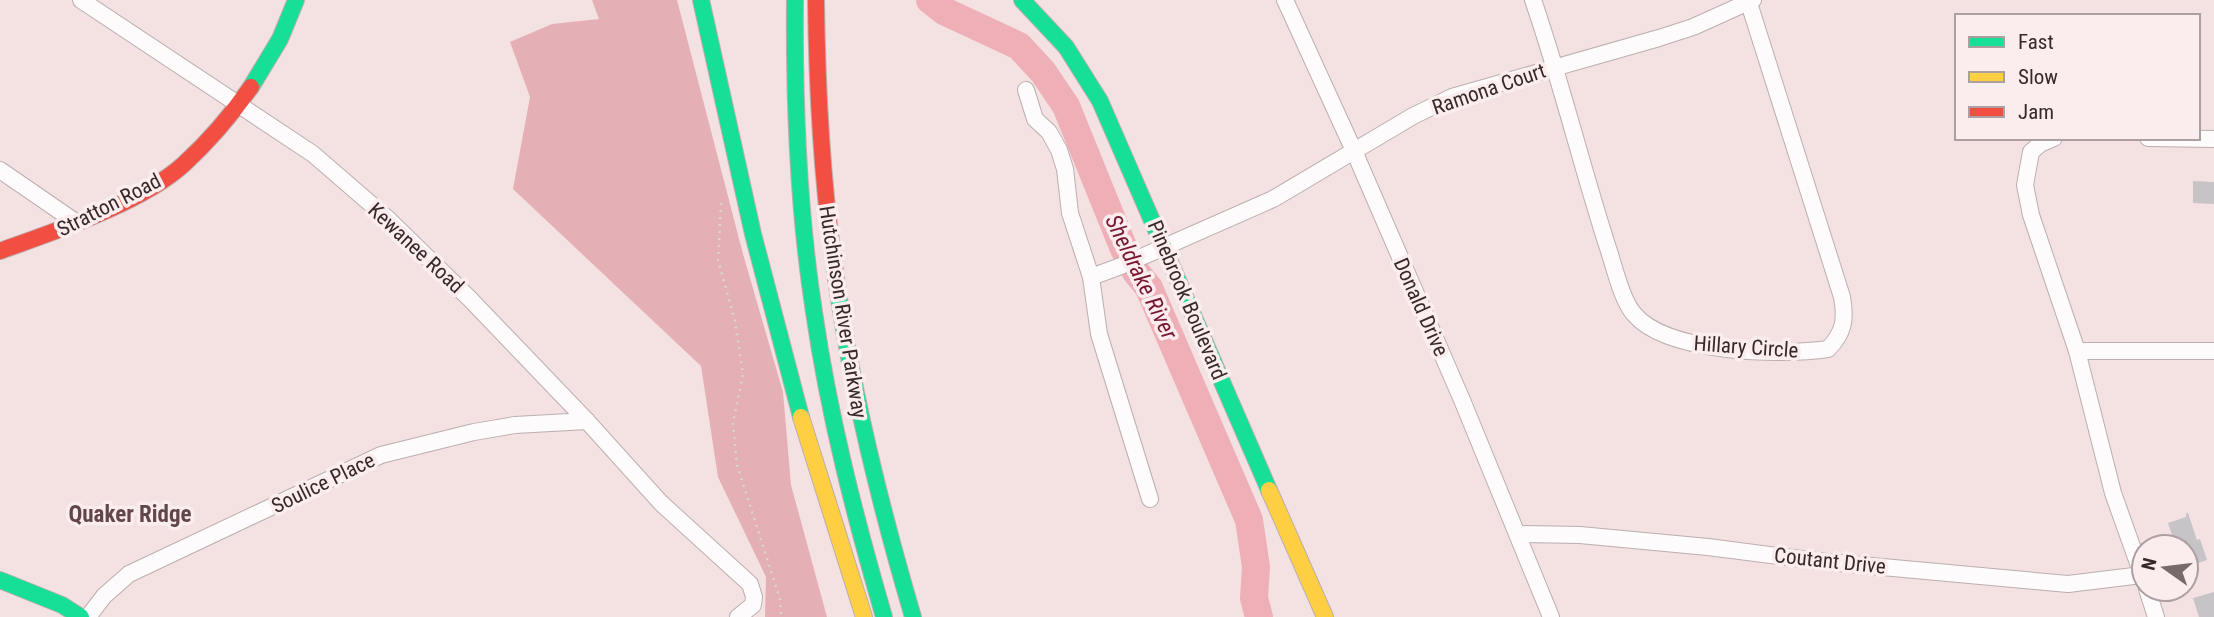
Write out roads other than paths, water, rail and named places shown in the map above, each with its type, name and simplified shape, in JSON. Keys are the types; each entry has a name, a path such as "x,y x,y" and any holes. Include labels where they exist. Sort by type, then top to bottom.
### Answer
{"main road":[{"name":"Stratton Road","path":"0,251 77,223 146,190 183,165 239,104 258,78 281,39 296,0"},
{"path":"701,0 733,154 773,316 821,485 864,617"},
{"name":"Hutchinson River Parkway","path":"795,0 794,112 802,228 809,284 828,396 864,549 884,617"},
{"name":"Hutchinson River Parkway","path":"816,0 817,111 821,170 845,339 881,510 913,617"},
{"name":"Pinebrook Boulevard","path":"1022,0 1050,28 1090,83 1118,140 1325,617"},
{"path":"0,580 62,605 81,617"},
{"path":"19,589 57,617"}],"street":[{"name":"Kewanee Road","path":"81,0 313,154 387,218 470,299 587,421 660,503 750,584 754,597 753,605 738,617"},
{"name":"Donald Drive","path":"1285,0 1354,150 1551,617"},
{"name":"Hillary Circle","path":"1533,0 1556,66 1600,222 1621,287 1633,314 1652,329 1704,346 1783,351 1828,349 1843,328 1845,313 1842,297 1750,1"},
{"name":"Ramona Court","path":"1091,277 1273,199 1413,116 1452,97 1682,31 1750,1"},
{"path":"1026,90 1035,118 1049,132 1065,169 1070,213 1091,277 1099,334 1150,499"},
{"path":"2049,140 2031,152 2025,185 2031,215 2077,351 2113,494 2130,540"},
{"path":"0,170 77,223"},
{"path":"2077,351 2214,351"},
{"name":"Soulice Place","path":"88,617 104,596 129,574 381,455 474,432 515,425 587,421"},
{"name":"Coutant Drive","path":"1518,534 1580,535 1817,561 2068,584 2130,582"}],"waterway":[{"name":"Sheldrake River","path":"930,0 944,11 1019,46 1043,72 1066,106 1124,249 1136,272 1149,288 1249,520 1256,567 1254,598 1259,617"}],"district":[{"name":"Quaker Ridge","path":"130,514"}]}
